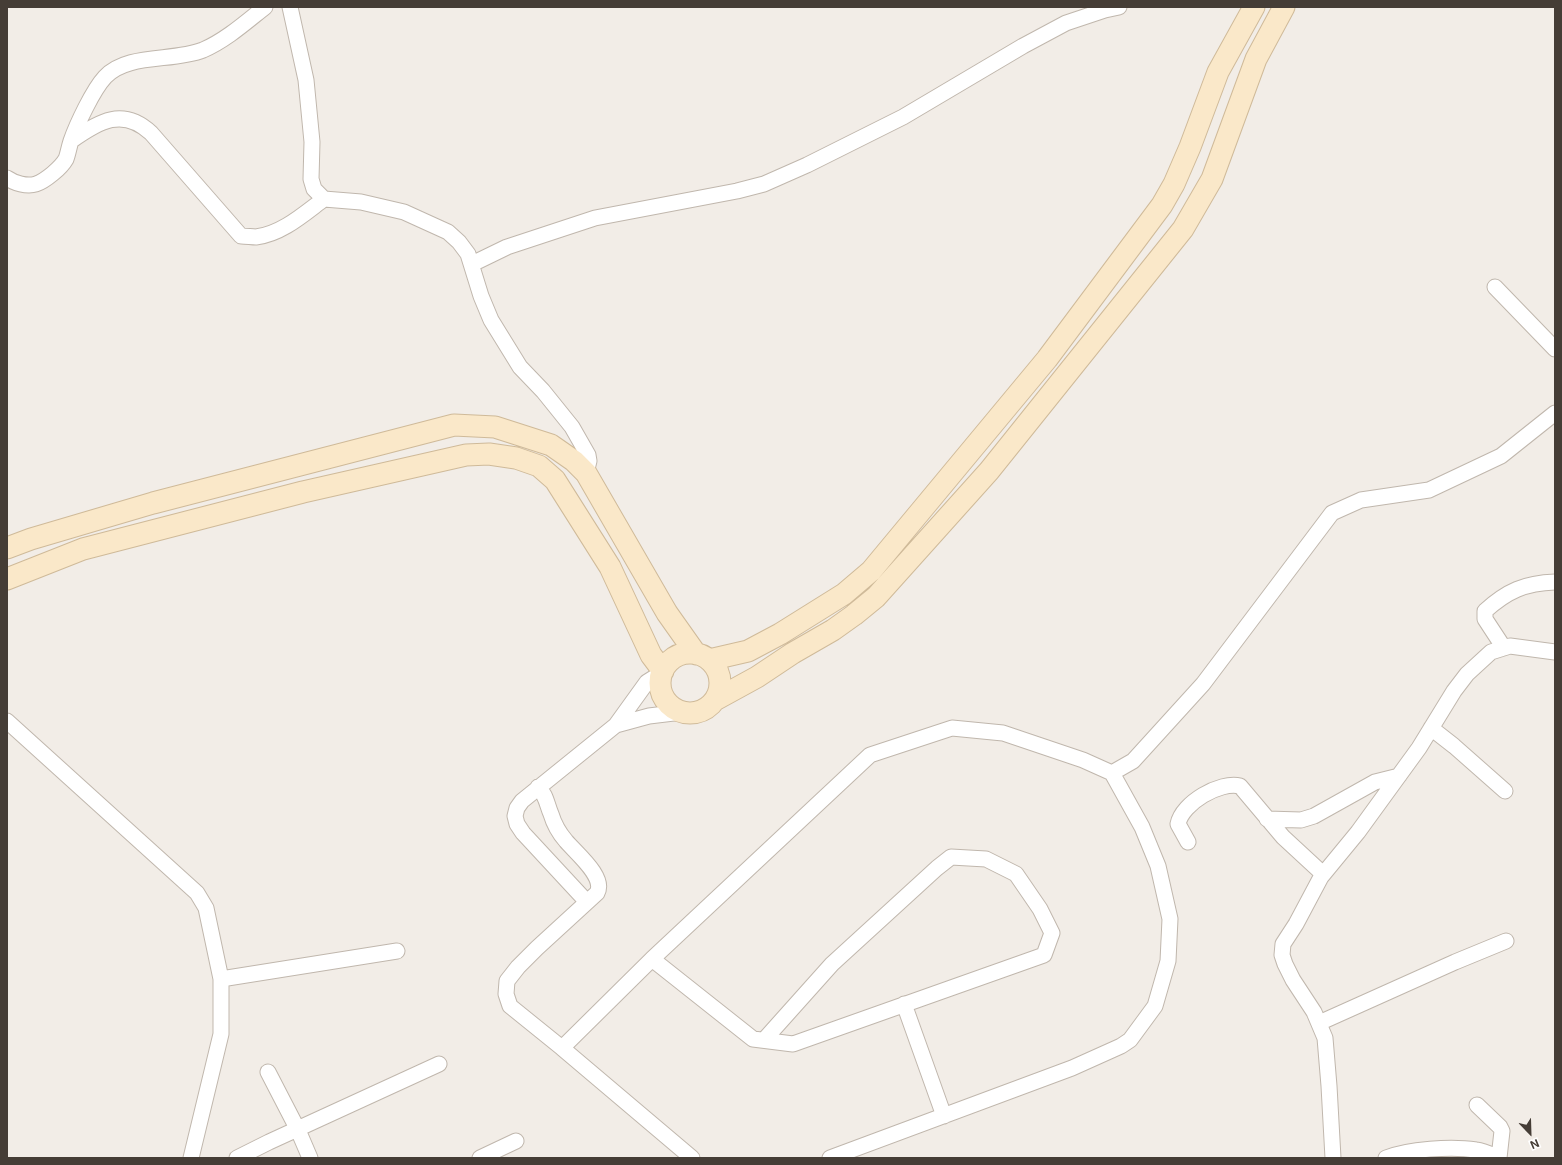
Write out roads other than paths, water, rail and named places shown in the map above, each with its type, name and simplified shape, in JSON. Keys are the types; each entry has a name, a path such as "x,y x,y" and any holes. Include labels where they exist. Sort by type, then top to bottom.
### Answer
{"street":[{"path":"7,178 15,183 35,184 57,171 66,159 71,141 100,83 114,69 125,63 183,55 203,50 232,33 265,7"},
{"path":"290,7 306,80 312,142 311,179 314,189 324,199 361,202 404,212 448,232 459,242 468,254 481,296 491,320 520,367 543,391 572,427 588,455 589,461 586,473"},
{"path":"472,264 507,247 595,218 737,191 764,184 814,162 903,117 1023,46 1066,23 1119,7"},
{"path":"682,712 671,707 664,698 660,687 662,673 667,664 680,655 703,657 748,650 780,634 844,594 871,571 1046,359 1162,205 1174,184 1190,146 1218,72 1254,7"},
{"path":"616,725 649,716 700,711 708,707 715,700 757,677 854,615 876,597 989,471 1183,230 1212,179 1256,59 1284,7"},
{"path":"71,141 105,120 121,118 141,124 151,133 241,236 256,237 270,233 296,220 324,199"},
{"path":"1495,288 1555,349"},
{"path":"1112,772 1133,761 1203,684 1332,513 1362,500 1429,490 1500,456 1555,413"},
{"path":"7,548 31,539 152,503 454,426 495,427 552,444 574,461 586,473 667,613 703,657 718,672 720,686 715,700"},
{"path":"7,579 83,549 303,492 466,455 495,455 516,458 539,466 555,480 610,567 651,655 662,673"},
{"path":"1504,648 1485,619 1485,611 1499,598 1514,590 1543,582 1555,582"},
{"path":"1333,1158 1325,1038 1314,1012 1293,980 1282,955 1283,944 1323,874 1358,832 1399,776 1419,748 1454,691 1467,674 1491,652 1510,646 1555,652"},
{"path":"587,902 523,833 517,824 515,816 517,808 522,801 538,787 616,725 647,682 662,673"},
{"path":"7,721 197,893 206,908 221,979 221,1034 191,1158"},
{"path":"562,1048 652,959 870,755 952,728 1003,733 1083,760 1112,772 1142,827 1158,866 1170,919 1168,961 1155,1006 1130,1040 1121,1046 1072,1068 830,1158"},
{"path":"1431,728 1454,746 1504,791"},
{"path":"1267,819 1301,820 1314,816 1375,782 1399,776"},
{"path":"1188,842 1179,828 1179,817 1200,796 1224,786 1240,786 1283,837 1323,874"},
{"path":"538,787 543,791 551,816 558,830 597,877 600,884 597,893 537,948 518,967 507,981 506,994 510,1006 692,1158"},
{"path":"652,959 753,1039 793,1044 1044,955 1052,933 1040,908 1016,874 986,859 951,857 832,964 764,1040"},
{"path":"1319,1023 1455,962 1506,941"},
{"path":"221,979 397,951"},
{"path":"904,1004 944,1116"},
{"path":"237,1158 439,1064"},
{"path":"268,1072 298,1130 310,1158"},
{"path":"1386,1158 1395,1154 1450,1148 1477,1150 1499,1158 1502,1131 1500,1127 1476,1105"},
{"path":"480,1158 516,1141"}]}
